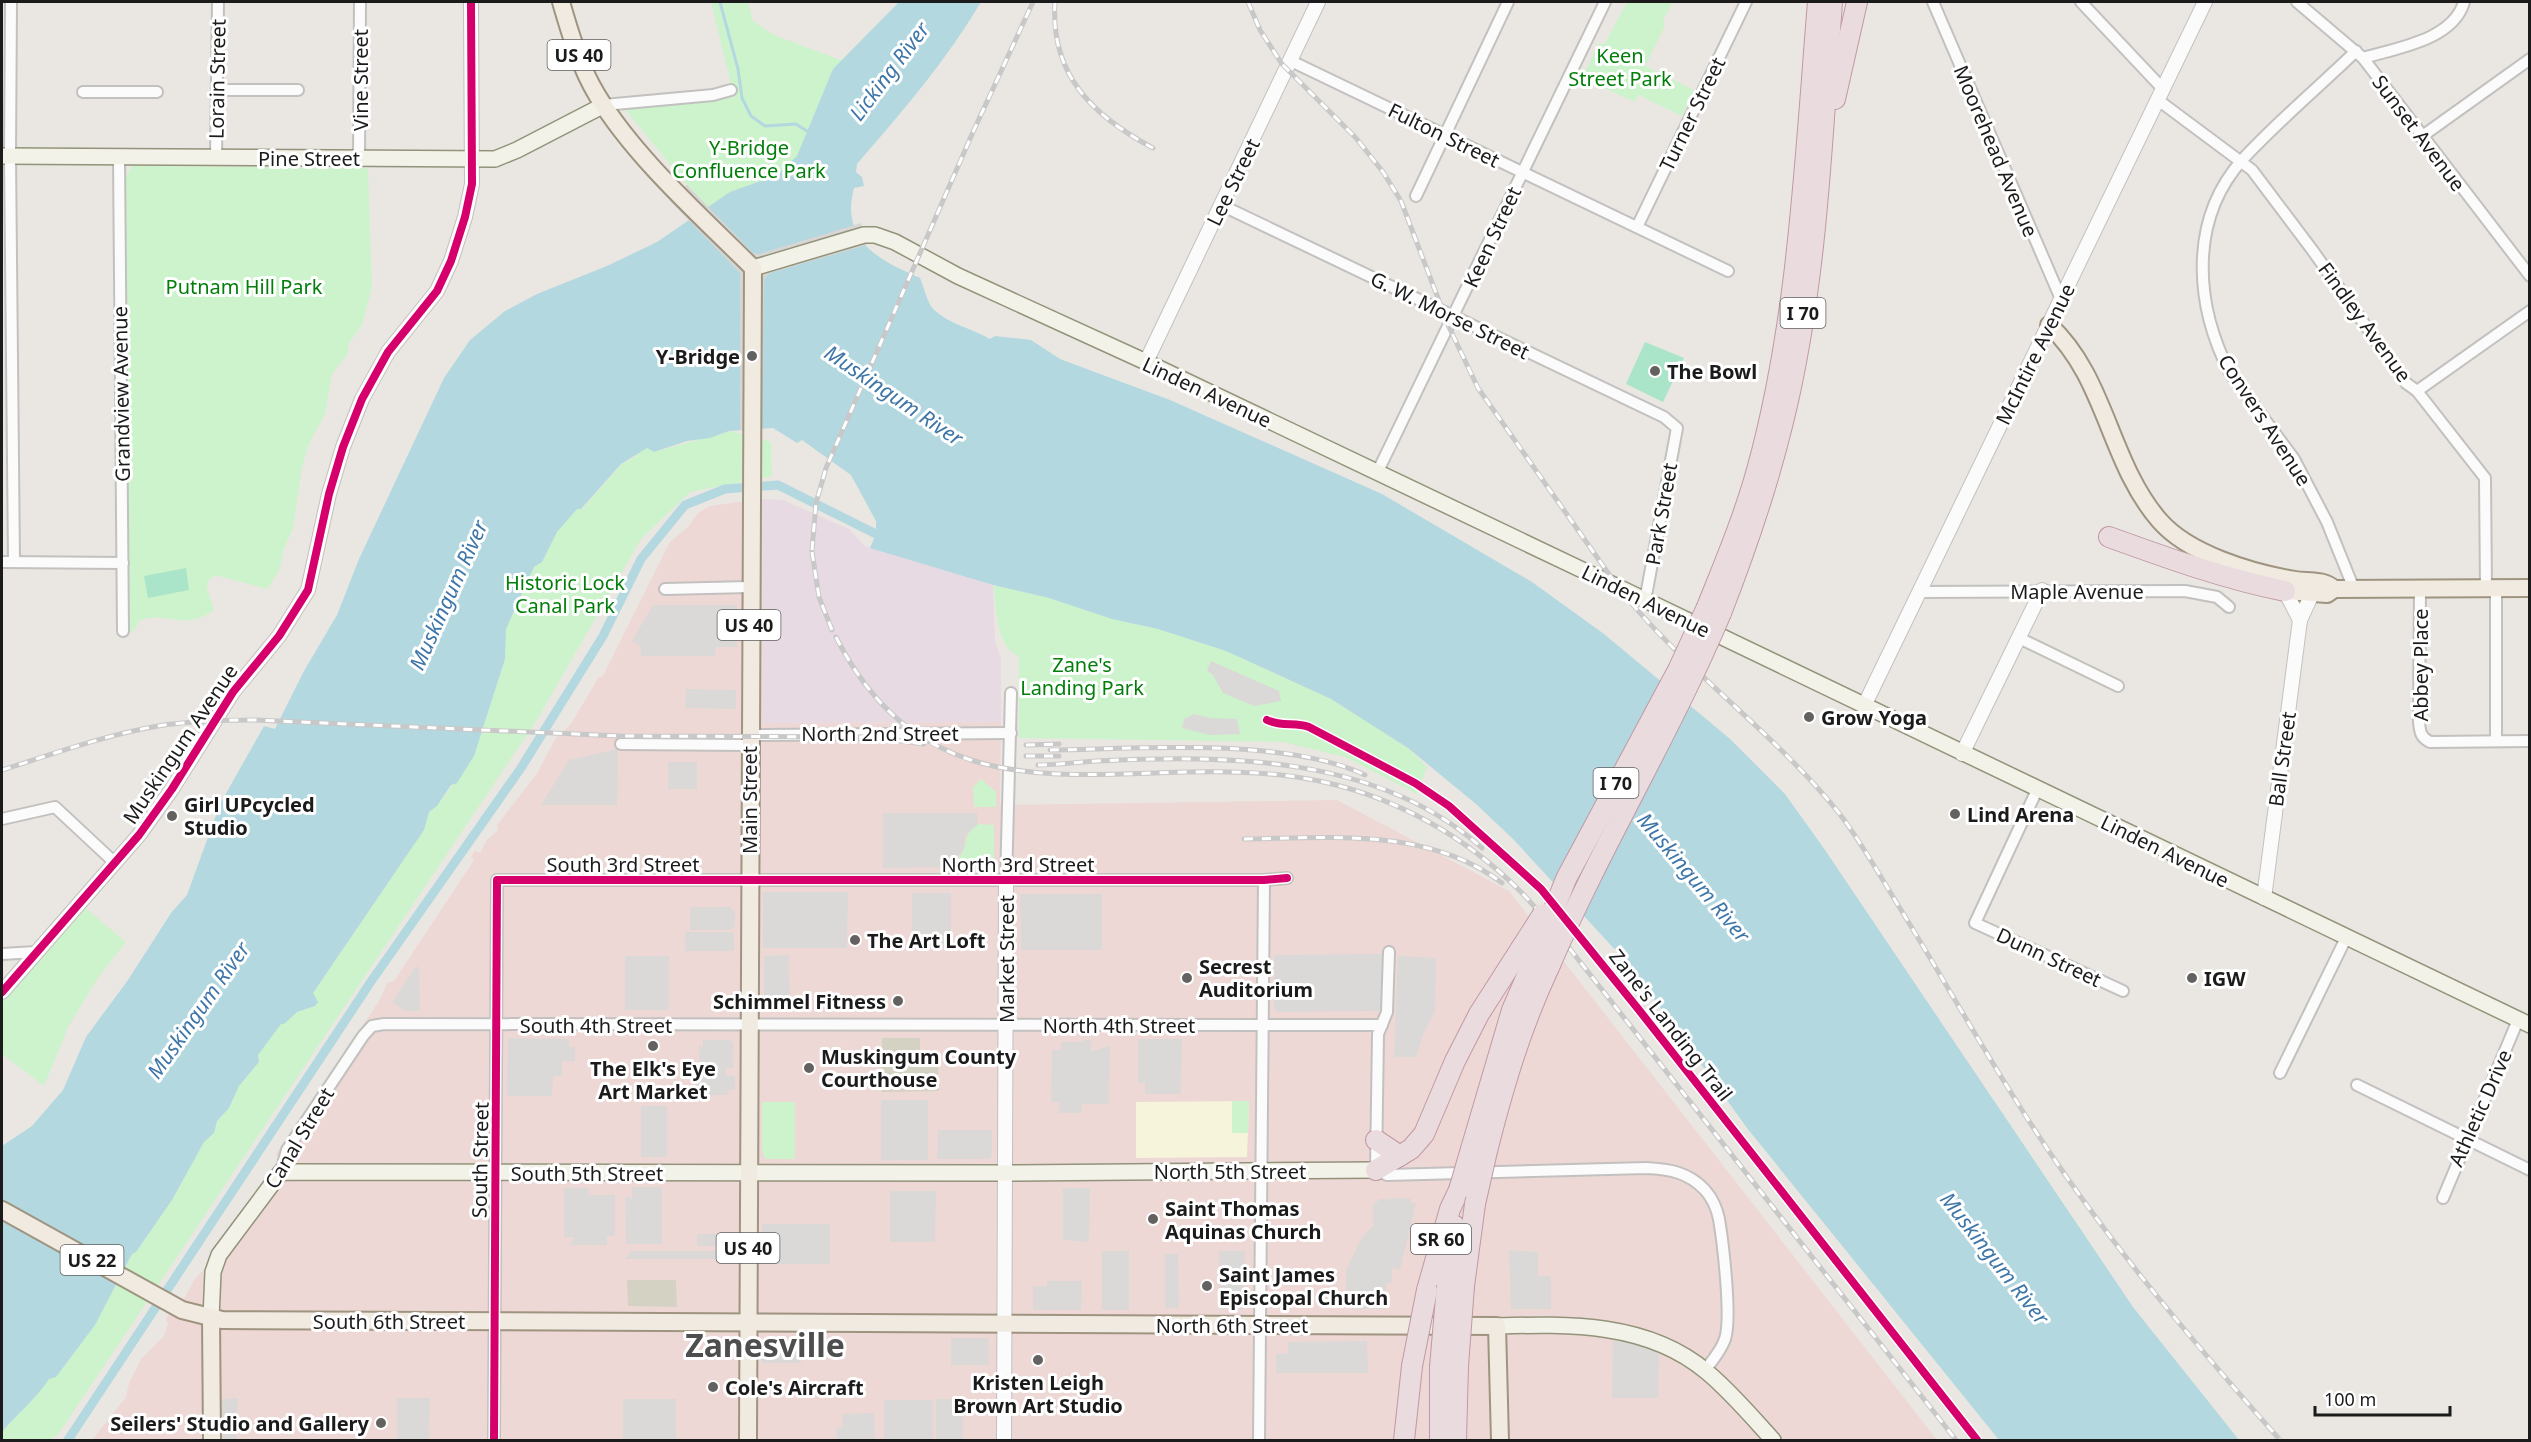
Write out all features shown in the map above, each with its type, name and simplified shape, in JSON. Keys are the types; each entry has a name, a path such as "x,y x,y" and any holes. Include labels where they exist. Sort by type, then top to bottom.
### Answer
{"highway":[{"name":"I 70","path":"1534,959 1572,913 1691,684 1757,470 1787,327 1802,203 1818,2"},
{"name":"I 70","path":"1440,1440 1456,1286 1459,1190 1479,1150 1506,1077 1522,1026 1534,959 1566,879 1678,670 1714,610 1748,542 1785,416 1812,254 1832,2"},
{"path":"1820,163 1857,2"},
{"path":"2109,537 2250,584 2285,591"},
{"path":"1376,1170 1411,1149 1424,1134 1460,1051 1479,1014 1534,959"},
{"path":"1376,1140 1401,1156"},
{"name":"I 70","path":"1456,1286 1475,1204 1479,1150"},
{"name":"SR 60","path":"1404,1440 1412,1366 1427,1290 1450,1209 1459,1190"},
{"name":"I 70","path":"1449,1366 1456,1440"}],"main road":[{"name":"US 40","path":"561,2 581,61 604,105 678,192 753,268"},
{"name":"Pine Street","path":"6,156 472,160 505,156 604,105"},
{"name":"Linden Avenue","path":"753,268 864,235 875,235 895,242 958,276 1146,362 2524,1023"},
{"name":"Main Street","path":"748,1440 749,587 753,268"},
{"path":"2049,325 2068,342 2077,355 2134,479 2159,520 2190,544 2224,560 2263,574 2328,583 2334,589"},
{"path":"2285,591 2327,594 2334,589 2529,588"},
{"name":"North 5th Street","path":"748,1173 1376,1170"},
{"name":"South 5th Street","path":"282,1172 748,1173"},
{"name":"Canal Street","path":"211,1318 213,1272 219,1256 282,1172"},
{"name":"US 22","path":"2,1210 182,1310 211,1318"},
{"path":"211,1318 212,1440"},
{"name":"South 6th Street","path":"211,1318 222,1320 748,1322"},
{"name":"North 6th Street","path":"748,1322 1595,1327 1641,1336 1666,1346 1705,1370 1773,1440"},
{"path":"1497,1326 1500,1440"}],"street":[{"path":"11,2 6,156 6,270 13,437 14,562"},
{"name":"Lorain Street","path":"216,157 218,2"},
{"name":"Vine Street","path":"359,158 360,2"},
{"name":"Muskingum Avenue","path":"2,992 156,812 233,692 279,636 308,590 329,495 343,447 373,376 388,352 437,291 451,261 465,217 472,184 471,2"},
{"name":"Lee Street","path":"1146,362 1318,2"},
{"path":"1416,196 1508,2"},
{"name":"Keen Street","path":"1377,473 1605,2"},
{"name":"Turner Street","path":"1637,227 1746,2"},
{"name":"Moorehead Avenue","path":"1933,2 2061,299"},
{"name":"Findley Avenue","path":"2081,2 2160,95 2242,160 2313,251 2406,383 2417,391 2485,478 2491,588"},
{"name":"McIntire Avenue","path":"1864,706 2205,2"},
{"name":"Sunset Avenue","path":"2297,2 2359,55 2529,276"},
{"name":"Convers Avenue","path":"2354,589 2327,522 2294,459 2230,373 2205,310 2202,277 2204,236 2221,192 2242,160 2359,55 2421,42 2453,22 2461,13 2464,2"},
{"path":"2421,137 2529,58"},
{"name":"Fulton Street","path":"1291,61 1728,271"},
{"path":"217,90 298,90"},
{"path":"604,105 713,95 731,90"},
{"path":"83,92 157,92"},
{"name":"Grandview Avenue","path":"119,157 123,631"},
{"name":"G. W. Morse Street","path":"1221,205 1664,417 1677,428"},
{"path":"2417,391 2529,311"},
{"name":"Park Street","path":"1646,601 1677,428"},
{"path":"2,441 13,437"},
{"path":"2,562 123,563"},
{"path":"665,589 749,587"},
{"path":"2491,588 2496,741"},
{"name":"Abbey Place","path":"2420,589 2420,732 2430,742 2528,743"},
{"path":"1962,754 2042,590"},
{"name":"Maple Avenue","path":"1920,592 2185,591 2217,597 2229,607"},
{"path":"2285,591 2300,620"},
{"name":"Ball Street","path":"2264,898 2300,620 2312,594"},
{"path":"2019,638 2118,686"},
{"name":"Market Street","path":"1004,1440 1006,882 1011,693"},
{"name":"North 2nd Street","path":"621,744 1011,733"},
{"name":"Dunn Street","path":"2037,790 1975,922 2123,991"},
{"path":"2,819 55,807 114,862"},
{"name":"North 3rd Street","path":"748,880 1006,882 1287,878"},
{"name":"South 3rd Street","path":"497,880 748,880"},
{"name":"South Street","path":"494,1440 497,880"},
{"path":"1259,1440 1264,880"},
{"path":"2280,1073 2346,938"},
{"path":"2,954 36,952"},
{"path":"1376,1170 1378,1034 1387,1012 1389,952"},
{"name":"Athletic Drive","path":"2443,1198 2467,1139 2524,1023"},
{"name":"South 4th Street","path":"372,1026 748,1024"},
{"name":"North 4th Street","path":"748,1024 1382,1025"},
{"name":"Canal Street","path":"282,1172 287,1150 372,1026"},
{"path":"2357,1085 2529,1170"},
{"name":"North 5th Street","path":"1376,1170 1388,1176 1670,1169 1683,1174 1705,1190 1719,1218 1727,1326 1721,1348 1705,1370"}],"shaded area":[{"path":"762,499 763,723 1001,722 1000,805 1337,800 1509,891 1937,1440 92,1440 126,1397 129,1383 141,1359 164,1336 168,1323 166,1318 185,1297 194,1280 207,1266 209,1256 279,1162 276,1154 379,1001 387,983 394,981 474,860 471,857 475,850 480,853 486,841 498,830 497,825 538,772 555,739 571,724 598,678 603,676 670,542 689,526 698,513 710,506"},
{"path":"762,499 783,500 849,529 865,546 993,585 995,642 1001,658 1001,722 763,723"},
{"path":"653,605 737,605 737,647 716,647 715,656 641,656 640,646 632,641"},
{"path":"1211,661 1279,691 1281,701 1254,706 1223,693 1212,674 1207,671"},
{"path":"686,689 736,690 736,709 685,708"},
{"path":"1194,714 1210,718 1237,719 1240,734 1210,735 1182,728 1184,719"},
{"path":"618,749 617,805 541,805 569,760"},
{"path":"668,762 697,762 697,789 668,789"},
{"path":"883,813 977,813 978,824 965,836 964,849 957,857 957,867 883,868"},
{"path":"763,892 848,892 847,948 763,948"},
{"path":"912,893 951,893 951,948 912,948"},
{"path":"1020,894 1102,894 1102,950 1021,950"},
{"path":"690,907 730,907 735,912 735,925 731,930 690,930"},
{"path":"685,932 734,932 734,951 685,951"},
{"path":"1382,954 1382,1011 1277,1012 1274,1009 1274,955"},
{"path":"789,955 790,1004 787,1010 764,1010 764,956"},
{"path":"625,956 669,956 669,1010 625,1010"},
{"path":"1398,956 1436,958 1435,1011 1423,1035 1416,1057 1394,1057"},
{"path":"416,966 419,968 420,1011 405,1011 392,1002"},
{"path":"508,1038 569,1039 569,1047 575,1047 575,1061 562,1061 562,1076 553,1076 552,1096 507,1096"},
{"path":"882,1038 920,1038 920,1064 938,1067 939,1091 882,1092"},
{"path":"1138,1039 1182,1039 1181,1094 1145,1094 1145,1083 1138,1083"},
{"path":"703,1040 730,1040 733,1043 733,1068 726,1068 725,1075 735,1076 735,1090 729,1090 727,1095 696,1095 696,1068 700,1068 699,1045 703,1048"},
{"path":"1083,1040 1091,1040 1091,1051 1110,1046 1109,1104 1082,1104 1081,1113 1059,1113 1059,1102 1051,1102 1052,1050 1061,1050 1061,1042 1083,1042"},
{"path":"881,1100 928,1100 928,1160 881,1160"},
{"path":"1249,1101 1247,1157 1136,1158 1136,1102"},
{"path":"641,1106 667,1106 667,1157 641,1157"},
{"path":"938,1130 992,1130 990,1159 937,1159"},
{"path":"632,1187 662,1187 662,1244 626,1244 625,1196 632,1199"},
{"path":"564,1188 588,1188 589,1195 615,1195 615,1236 607,1236 607,1245 570,1245 574,1237 564,1237"},
{"path":"1063,1188 1090,1188 1089,1242 1063,1240"},
{"path":"890,1191 936,1191 935,1242 890,1242"},
{"path":"1410,1198 1411,1203 1416,1203 1400,1270 1392,1268 1392,1283 1386,1283 1386,1309 1351,1309 1352,1297 1346,1297 1346,1270 1362,1237 1373,1226 1373,1204 1381,1199"},
{"path":"762,1224 830,1224 830,1264 762,1264"},
{"path":"697,1234 730,1234 730,1246 697,1246"},
{"path":"1509,1250 1538,1252 1538,1276 1551,1276 1551,1309 1511,1309"},
{"path":"632,1251 729,1251 722,1259 625,1259"},
{"path":"1102,1251 1129,1251 1129,1310 1102,1310"},
{"path":"1219,1251 1245,1251 1244,1309 1219,1309"},
{"path":"1165,1254 1178,1254 1179,1308 1165,1308"},
{"path":"627,1280 676,1280 677,1307 628,1306"},
{"path":"1047,1281 1082,1281 1081,1310 1033,1310 1033,1286 1047,1286"},
{"path":"951,1338 989,1338 989,1365 951,1365"},
{"path":"1367,1341 1368,1373 1276,1373 1276,1354 1288,1353 1288,1342"},
{"path":"1613,1341 1635,1343 1659,1353 1658,1398 1612,1398"},
{"path":"762,1350 801,1350 801,1363 762,1363"},
{"path":"238,1398 237,1440 221,1440 222,1399"},
{"path":"397,1398 430,1398 429,1440 397,1440"},
{"path":"623,1399 676,1399 676,1440 623,1440"},
{"path":"936,1399 963,1399 963,1440 936,1440"},
{"path":"884,1400 933,1400 933,1440 884,1440"},
{"path":"874,1413 875,1440 837,1440 836,1428 843,1427 842,1414"}],"green space":[{"name":"Y-Bridge Confluence Park","path":"711,2 748,2 753,21 774,35 886,77 753,253 687,185 624,108 734,97"},
{"name":"Keen Street Park","path":"1627,2 1673,2 1663,20 1665,26 1645,66 1694,90 1682,116 1638,95 1635,102 1582,78 1599,43 1604,45"},
{"name":"Putnam Hill Park","path":"132,166 368,168 372,287 362,325 349,343 347,355 332,374 325,414 308,446 302,468 293,528 284,549 279,571 267,589 215,575 208,581 207,588 214,610 193,620 148,618 139,621 136,628 129,634 124,180"},
{"name":"The Bowl","path":"1645,342 1684,358 1663,402 1626,384"},
{"name":"Historic Lock Canal Park","path":"730,431 771,442 772,476 690,492 641,539 538,718 59,1433 51,1440 2,1440 2,1432 39,1393 95,1325 132,1254 136,1252 172,1200 204,1142 214,1133 217,1121 229,1108 239,1086 259,1062 258,1055 281,1023 284,1024 297,1012 315,1006 313,993 424,830 429,812 437,806 474,756 505,659 506,629 534,567 542,562 557,532 577,509 582,509 622,464 636,456 637,453 647,448 654,452"},
{"path":"186,568 189,590 148,598 144,576"},
{"name":"Zane's Landing Park","path":"993,585 1049,598 1112,619 1158,629 1226,651 1331,699 1408,748 1427,767 1417,794 1345,757 1283,742 1019,738 1019,656 1011,652 1001,636"},
{"path":"981,779 996,792 996,807 974,807 973,787"},
{"path":"978,824 994,825 994,867 957,867 969,833"},
{"path":"84,907 126,942 97,979 68,1027 44,1086 2,1054 2,1003"},
{"path":"1232,1101 1249,1101 1248,1133 1232,1133"},
{"path":"762,1102 795,1102 795,1159 765,1159 762,1149"}],"water":[{"name":"Licking River","path":"899,2 981,2 938,66 857,164 856,172 862,177 864,186 854,188 851,206 853,222 866,246 890,264 920,278 934,310 954,323 990,339 995,336 1031,340 1060,359 1170,400 1382,494 1532,582 1604,634 1729,738 1785,794 2133,1307 2239,1440 1999,1440 1747,1128 1631,967 1513,839 1476,804 1408,748 1331,699 1226,651 1158,629 1112,619 1049,598 993,585 870,548 876,534 876,521 851,475 802,440 797,443 773,428 729,431 654,452 647,448 621,464 557,532 542,562 534,567 506,629 505,659 474,756 457,783 451,785 437,806 429,812 424,830 313,993 318,1002 315,1006 297,1012 281,1024 258,1055 259,1062 239,1086 229,1108 217,1121 214,1133 204,1142 172,1200 136,1252 132,1254 95,1325 56,1377 49,1379 39,1393 2,1432 2,1146 32,1126 63,1090 86,1037 128,980 171,913 187,895 220,804 264,726 275,729 304,671 337,615 359,559 444,378 470,340 505,311 537,294 607,266 657,242 730,192 777,175 797,156 833,69"}],"pier":[{"name":"Y-Bridge","path":"687,185 753,253 759,254 861,223 867,245 770,273 764,279 762,430 740,430 740,273 669,200"}],"waterway":[{"path":"720,2 738,69 742,98 751,116 765,126 796,124 810,133"},
{"name":"Muskingum River","path":"68,1440 370,983 521,768 603,636 641,559 685,505 725,489 778,485 876,534 887,537"}],"railway":[{"path":"812,550 816,503 826,468 973,132 1033,2"},
{"path":"1055,2 1055,28 1060,51 1068,72 1080,90 1094,107 1112,122 1153,148"},
{"path":"1248,2 1260,30 1282,64 1356,138 1383,172 1401,201 1449,327 1478,388 1618,587 1671,646 1786,755 1839,813 1870,858 2006,1085 2081,1197 2177,1321 2280,1440"},
{"path":"812,552 819,597 832,630"},
{"path":"836,637 881,703 933,744 991,765 1054,774 1259,773 1328,783 1355,790 1407,811 1432,824 1478,854 1520,891 1570,949 1956,1440"},
{"path":"2,770 118,734 158,726 230,720 620,736 874,737 924,744"},
{"path":"1026,745 1059,744"},
{"path":"1050,750 1168,747 1254,750 1295,755 1332,763 1365,775"},
{"path":"1026,756 1059,756"},
{"path":"1038,765 1147,759 1198,759 1249,761 1300,767 1349,778 1396,794 1441,817 1482,848"},
{"path":"1244,839 1344,838 1411,844 1443,852 1473,865 1502,883"}],"cycle path":[{"path":"2,992 139,835 172,789 233,692 279,636 308,590 329,494 343,447 362,399 388,352 437,291 451,261 465,217 472,184 471,2"},
{"name":"Zane's Landing Trail","path":"1267,720 1309,727 1415,783 1449,806 1541,889 1977,1440"},
{"path":"494,1440 497,880 1264,880 1287,878"}],"place":[{"name":"Y-Bridge","path":"752,356"},
{"name":"The Bowl","path":"1655,371"},
{"name":"Grow Yoga","path":"1809,717"},
{"name":"Lind Arena","path":"1955,814"},
{"name":"Girl UPcycled Studio","path":"172,816"},
{"name":"The Art Loft","path":"855,940"},
{"name":"Secrest Auditorium","path":"1187,978"},
{"name":"IGW","path":"2192,978"},
{"name":"Schimmel Fitness","path":"898,1001"},
{"name":"The Elk's Eye Art Market","path":"653,1046"},
{"name":"Muskingum County Courthouse","path":"809,1068"},
{"name":"Saint Thomas Aquinas Church","path":"1153,1219"},
{"name":"Saint James Episcopal Church","path":"1207,1286"},
{"name":"Kristen Leigh Brown Art Studio","path":"1038,1360"},
{"name":"Cole's Aircraft","path":"713,1387"},
{"name":"Seilers' Studio and Gallery","path":"381,1423"}],"district":[{"name":"Zanesville","path":"765,1344"}]}
